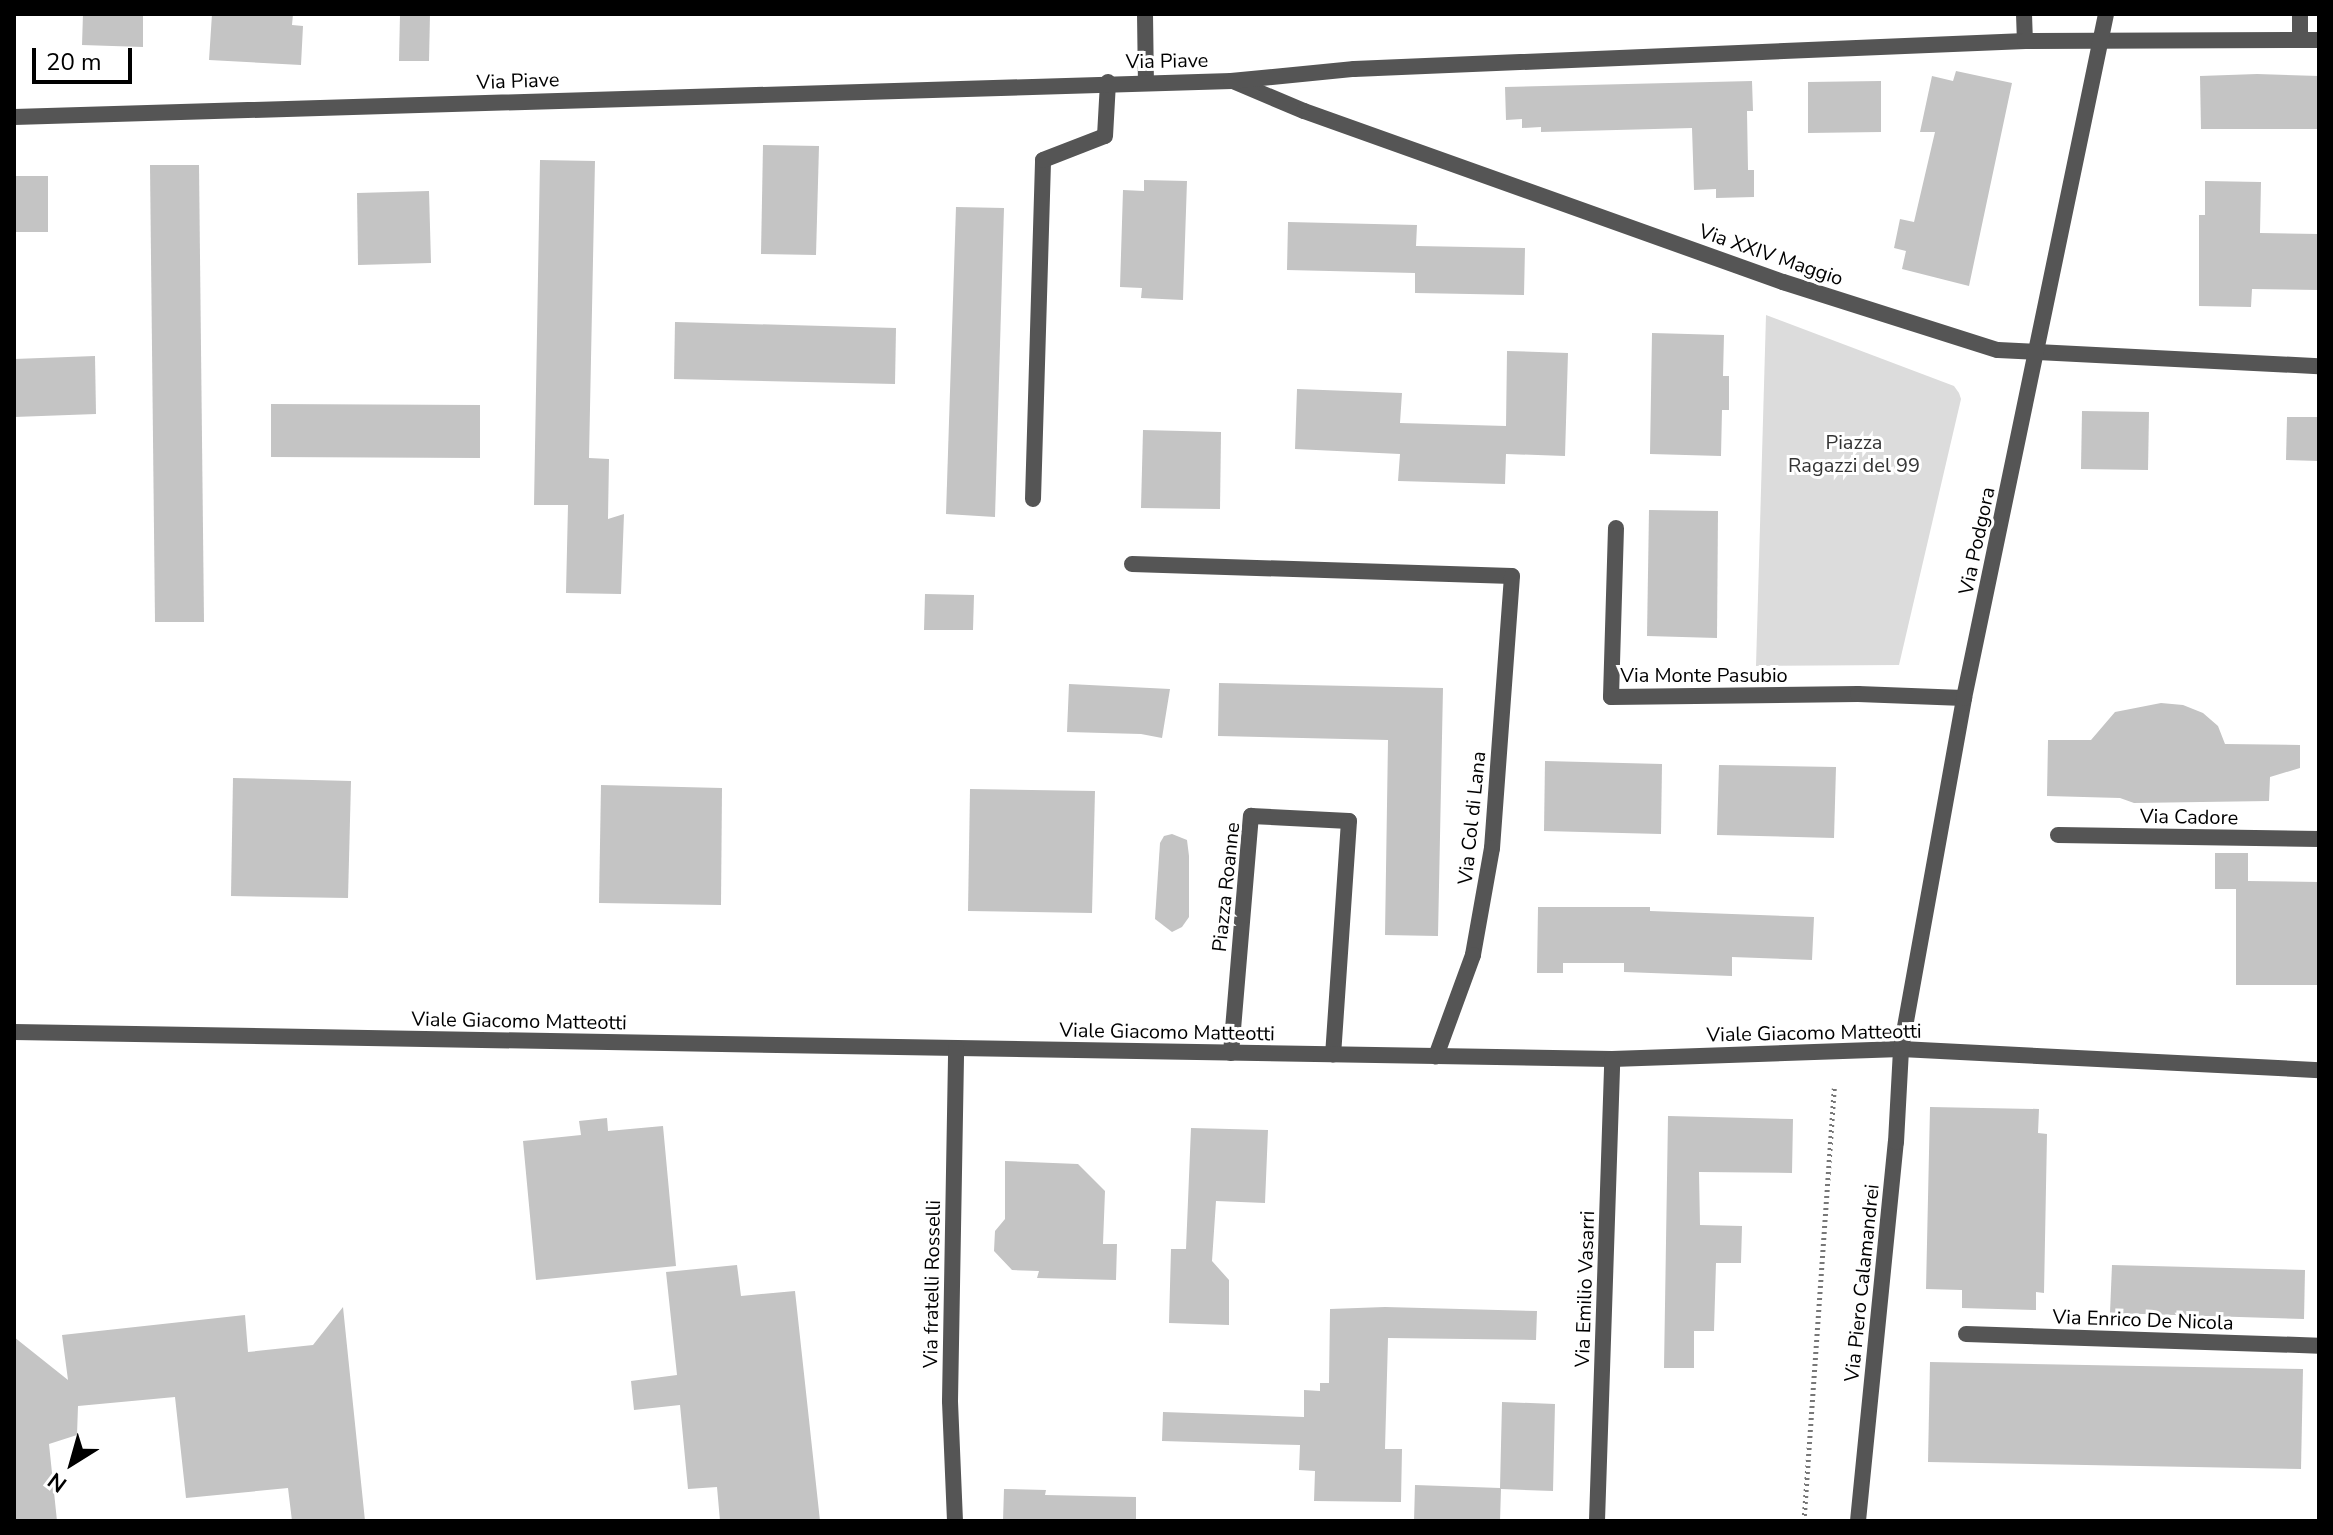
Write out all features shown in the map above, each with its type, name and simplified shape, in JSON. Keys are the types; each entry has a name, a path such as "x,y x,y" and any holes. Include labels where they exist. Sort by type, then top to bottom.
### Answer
{"street":[{"path":"1145,14 1146,82"},
{"path":"2024,14 2025,41"},
{"name":"Via Podgora","path":"1901,1049 1964,698 2106,14"},
{"path":"2300,14 2300,40"},
{"name":"Via Piave","path":"14,117 1108,82 1231,81 1354,69 2025,41 2319,40"},
{"name":"Via XXIV Maggio","path":"1231,81 1304,111 1783,282 1998,350 2319,366"},
{"path":"1033,499 1043,160 1105,136 1108,82"},
{"name":"Via Monte Pasubio","path":"1616,528 1611,697 1858,694 1964,698"},
{"name":"Via Col di Lana","path":"1132,564 1512,576 1492,848 1473,955 1436,1056"},
{"name":"Piazza Roanne","path":"1231,1053 1251,816 1349,821 1333,1054"},
{"name":"Via Cadore","path":"2058,835 2319,839"},
{"name":"Viale Giacomo Matteotti","path":"14,1032 1612,1059 1901,1049 2319,1070"},
{"name":"Via fratelli Rosselli","path":"955,1521 950,1401 956,1048"},
{"name":"Via Piero Calamandrei","path":"1858,1521 1896,1142 1901,1049"},
{"name":"Via Emilio Vasarri","path":"1597,1521 1612,1059"},
{"name":"Via Enrico De Nicola","path":"1966,1334 2319,1346"}],"path":[{"path":"1804,1521 1834,1088"}],"green space":[{"name":"Piazza Ragazzi del 99","path":"1766,315 1954,386 1959,393 1961,399 1899,665 1756,666"}],"building":[{"path":"83,14 143,14 143,47 82,45"},
{"path":"212,14 293,14 292,25 303,26 301,65 209,60"},
{"path":"400,14 430,14 429,61 399,61"},
{"path":"1956,71 2012,83 1969,286 1902,269 1906,251 1894,248 1900,219 1914,222 1935,132 1920,132 1932,76 1953,81"},
{"path":"2200,76 2319,76 2319,129 2201,129"},
{"path":"1752,81 1753,111 1747,111 1748,170 1754,170 1754,197 1716,198 1716,189 1694,190 1692,128 1541,132 1541,127 1522,128 1522,119 1506,120 1505,87"},
{"path":"1881,81 1881,132 1808,133 1808,82"},
{"path":"763,145 819,146 816,255 761,254"},
{"path":"540,160 595,161 589,458 609,459 608,519 624,514 621,594 566,593 568,505 534,505"},
{"path":"150,165 199,165 204,622 155,622"},
{"path":"14,176 48,176 48,232 14,232"},
{"path":"1144,180 1187,181 1183,300 1141,298 1142,288 1120,287 1123,190 1144,191"},
{"path":"2205,181 2261,182 2260,233 2319,234 2319,290 2252,289 2251,307 2199,306 2199,215 2205,215"},
{"path":"429,191 431,263 358,265 357,193"},
{"path":"956,207 1004,208 995,517 946,514"},
{"path":"1288,222 1417,225 1416,246 1525,248 1524,295 1415,293 1415,273 1287,270"},
{"path":"675,322 896,328 895,384 674,379"},
{"path":"1652,333 1724,335 1723,376 1729,376 1729,410 1722,410 1721,456 1650,454"},
{"path":"1507,351 1568,353 1565,456 1506,454 1505,484 1398,481 1400,454 1295,449 1297,389 1402,393 1400,423 1506,426"},
{"path":"95,356 96,414 14,417 14,359"},
{"path":"271,404 480,405 480,458 271,457"},
{"path":"2082,411 2149,412 2148,470 2081,469"},
{"path":"2287,417 2319,417 2319,461 2286,460"},
{"path":"1143,430 1221,432 1220,509 1141,508"},
{"path":"1649,510 1718,511 1717,638 1647,636"},
{"path":"925,594 974,595 973,630 924,630"},
{"path":"1219,683 1443,688 1438,936 1385,935 1388,740 1218,736"},
{"path":"1069,684 1170,689 1162,738 1141,734 1067,732"},
{"path":"2161,703 2183,705 2203,713 2218,726 2225,744 2300,745 2300,768 2270,777 2269,801 2134,803 2120,798 2047,796 2048,740 2091,740 2115,712"},
{"path":"1545,761 1662,764 1661,834 1544,831"},
{"path":"1719,765 1836,767 1834,838 1717,835"},
{"path":"233,778 351,781 348,898 231,896"},
{"path":"601,785 722,788 721,905 599,903"},
{"path":"970,789 1095,791 1092,913 968,911"},
{"path":"1172,834 1187,840 1189,917 1182,927 1172,932 1155,919 1160,843 1164,836"},
{"path":"2215,853 2248,853 2248,881 2319,882 2319,985 2236,985 2236,889 2215,889"},
{"path":"1538,907 1650,907 1650,911 1814,917 1812,960 1732,957 1732,976 1624,972 1624,963 1563,963 1563,973 1537,973"},
{"path":"1930,1107 2039,1109 2038,1133 2047,1134 2044,1293 2036,1292 2036,1310 1962,1308 1962,1290 1926,1289"},
{"path":"1668,1116 1793,1119 1792,1173 1699,1172 1700,1225 1742,1226 1741,1263 1716,1263 1714,1331 1694,1331 1694,1368 1664,1368"},
{"path":"607,1118 608,1131 663,1126 676,1266 536,1280 523,1141 581,1135 579,1121"},
{"path":"1191,1128 1268,1130 1265,1203 1216,1201 1212,1261 1229,1280 1229,1325 1169,1323 1171,1249 1186,1249"},
{"path":"1005,1161 1078,1164 1105,1191 1103,1244 1117,1244 1116,1280 1037,1278 1039,1271 1012,1270 994,1251 995,1231 1005,1219"},
{"path":"737,1265 741,1296 795,1291 820,1521 720,1521 717,1487 688,1489 680,1405 634,1410 631,1381 677,1375 666,1272"},
{"path":"2112,1265 2305,1270 2304,1319 2110,1313"},
{"path":"343,1307 365,1521 292,1521 288,1488 186,1498 175,1397 78,1406 77,1435 49,1444 57,1521 14,1521 14,1337 68,1380 62,1335 245,1315 248,1352 313,1345"},
{"path":"1385,1307 1537,1311 1536,1340 1388,1338 1385,1449 1402,1449 1401,1502 1314,1501 1315,1471 1299,1470 1300,1445 1162,1441 1163,1412 1304,1417 1304,1390 1320,1391 1320,1383 1329,1383 1330,1309"},
{"path":"1930,1362 2303,1369 2301,1469 1928,1462"},
{"path":"1502,1402 1555,1404 1553,1491 1501,1489 1500,1521 1414,1521 1415,1485 1500,1488"},
{"path":"1004,1489 1046,1490 1045,1495 1136,1497 1136,1521 1003,1521"}]}
